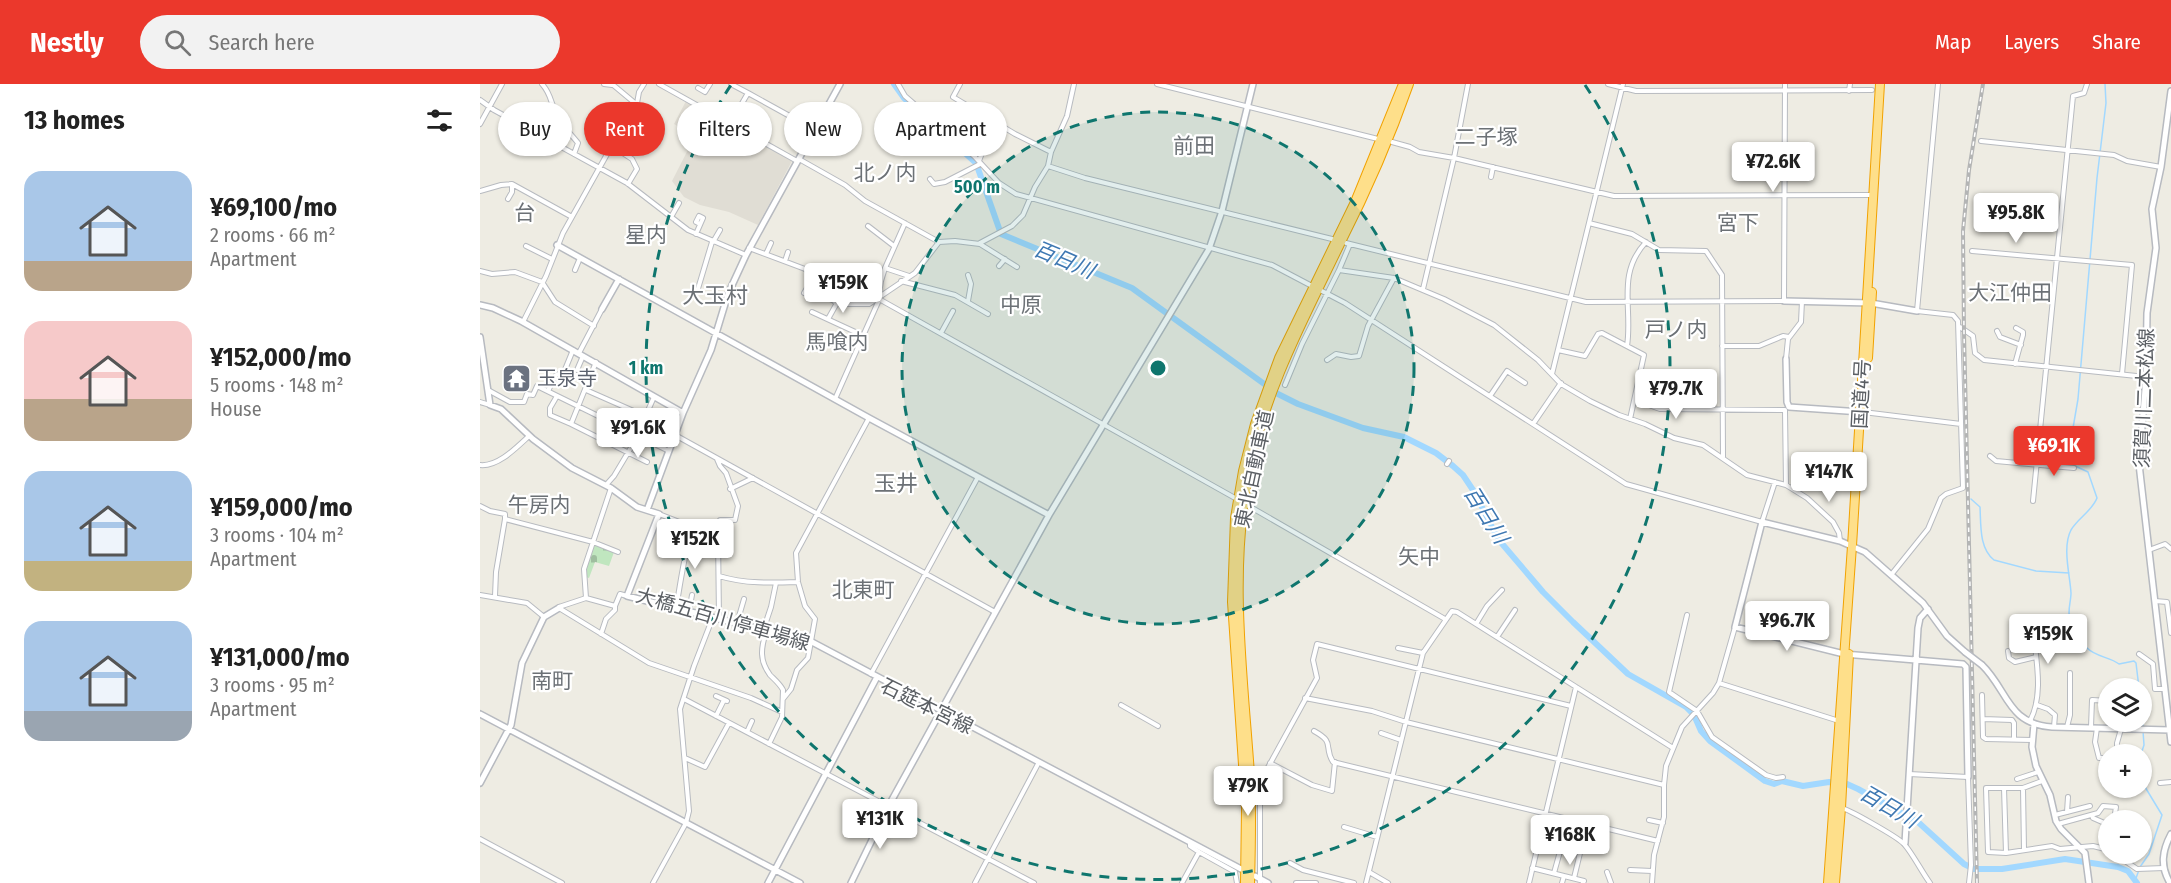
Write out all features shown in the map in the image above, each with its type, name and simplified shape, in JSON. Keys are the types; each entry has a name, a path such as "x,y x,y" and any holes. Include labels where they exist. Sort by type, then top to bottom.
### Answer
{"highway":[{"name":"東北自動車道","path":"1245,883 1246,809 1233,632 1233,551 1235,518 1246,460 1291,331 1354,202 1403,84"},
{"name":"東北自動車道","path":"1273,380 1372,176 1409,84"},
{"name":"国道4号","path":"1869,302 1882,84"},
{"name":"国道4号","path":"1828,883 1840,774 1882,84"},
{"name":"東北自動車道","path":"1257,880 1239,631 1238,550 1249,472 1269,391"},
{"name":"国道4号","path":"1840,774 1839,721 1846,655"},
{"name":"国道4号","path":"1835,883 1841,808 1839,786"}],"street":[{"path":"480,124 502,84"},
{"path":"542,84 551,94 556,114 578,143 574,154"},
{"path":"604,84 612,84 634,102"},
{"path":"637,102 644,84"},
{"path":"659,84 691,102"},
{"path":"698,88 705,92 710,84"},
{"path":"731,84 784,113"},
{"path":"898,84 905,96 978,164 1016,194 1272,265 1310,285"},
{"path":"960,84 953,97 1015,134 1051,152"},
{"path":"980,244 1017,223 1021,218 1048,166 1051,152 1066,116 1074,84"},
{"path":"1157,84 1378,139"},
{"path":"851,883 888,807 1049,516 1209,249 1222,212 1253,84"},
{"path":"1423,290 1431,264 1468,84"},
{"path":"1608,84 1636,91 1872,90"},
{"path":"1784,301 1785,84"},
{"path":"1850,84 1850,91"},
{"path":"1917,311 1938,84"},
{"path":"2033,501 2073,96 2084,93 2087,84"},
{"path":"829,102 837,85"},
{"path":"1552,375 1623,86"},
{"name":"須賀川二本松線","path":"2171,91 2161,167 2152,209 2156,248 2147,313 2146,377 2139,464 2171,742"},
{"path":"743,102 748,93"},
{"path":"480,100 628,184 671,218 696,234 746,255"},
{"path":"1981,141 2101,153 2114,155 2127,161 2161,167"},
{"path":"1392,142 1419,152 1454,158 1614,196 1874,195"},
{"path":"772,146 845,185 858,197 939,242 980,244 1017,267"},
{"path":"522,322 557,245 607,156"},
{"path":"626,156 634,162 637,169 628,184"},
{"path":"647,510 717,333 728,294 749,248 800,156"},
{"path":"930,179 934,184 942,184 978,164 981,156"},
{"path":"1048,166 1085,178 1332,239"},
{"path":"1491,177 1493,167"},
{"path":"480,191 512,184 572,217"},
{"path":"508,199 512,192 512,184"},
{"path":"671,218 679,203"},
{"path":"835,399 864,336 878,300 885,268 905,223"},
{"path":"1589,223 1632,234 1659,250 1706,251 1722,275 1723,457"},
{"path":"696,234 700,224"},
{"path":"868,226 894,246"},
{"path":"697,292 712,242 720,230"},
{"path":"810,283 836,303 869,304 878,300 920,268 939,242"},
{"path":"1627,346 1629,268 1639,249 1646,242"},
{"path":"766,254 771,243"},
{"path":"1285,385 1302,344 1339,270 1348,243 1592,302 1869,302 1953,315 1959,326 1962,489 1941,498 1928,529 1891,575"},
{"path":"557,245 1049,516"},
{"path":"526,246 552,259"},
{"path":"749,248 808,271 810,283 804,293"},
{"path":"1972,251 2132,265 2122,374"},
{"path":"785,261 788,252"},
{"path":"575,270 580,258"},
{"path":"999,266 1005,259"},
{"path":"885,268 909,276"},
{"path":"1339,270 1394,278 1494,325 1538,360 1561,383 1590,401 1674,438 1703,445 1747,475 1786,485 1807,498 1833,522 1839,533 1840,541"},
{"path":"480,271 492,274 515,272 542,282 555,302 594,326"},
{"path":"968,275 971,284 968,301"},
{"path":"1327,360 1336,354 1359,356 1371,321 1394,278"},
{"path":"578,370 581,354 619,279"},
{"path":"901,281 955,295 988,314"},
{"path":"828,319 836,303 834,290"},
{"path":"1322,291 1626,484 1840,541 1865,552 1928,609 1947,636 1992,675 2015,712 2032,723 2054,727 2098,726"},
{"path":"878,300 901,310 1235,498"},
{"path":"1786,485 1786,346 1789,337 1801,324 1802,301"},
{"path":"480,305 493,308 522,322 684,413"},
{"path":"901,310 903,305"},
{"path":"941,333 953,311"},
{"path":"812,312 864,336"},
{"path":"1959,326 1973,336 1975,353 1984,360 2146,377"},
{"path":"2015,364 2023,333 2016,328"},
{"path":"1997,331 2000,337 2021,345"},
{"path":"1558,350 1585,356 1600,333 1645,356 1630,419"},
{"path":"480,336 490,405"},
{"path":"1722,346 1759,346 1783,336 1789,337"},
{"path":"548,391 556,375 564,372 573,350"},
{"path":"571,424 596,363"},
{"path":"1490,396 1507,371 1525,383"},
{"path":"1533,424 1561,383"},
{"path":"488,390 510,402 524,402 527,394 533,395 537,386 669,452"},
{"path":"586,390 645,416"},
{"path":"557,395 550,408 550,415 647,462"},
{"path":"586,598 584,569 609,486 638,436 654,397"},
{"path":"1635,400 1660,409 1827,408 1961,424"},
{"path":"480,402 501,409 529,436 572,468 588,478 609,486 637,507 718,537"},
{"path":"783,699 791,689 797,670 808,658 815,619 807,609 798,582 796,553 869,418"},
{"path":"675,435 996,612"},
{"path":"480,465 486,465 510,453 529,436"},
{"path":"1990,456 1996,461 2074,468"},
{"path":"653,883 686,823 689,811 680,709 716,618 720,520 737,518 738,506 726,473 717,459"},
{"path":"871,674 978,477"},
{"path":"730,489 753,478"},
{"path":"1652,883 1652,871 1665,810 1666,766 1679,731 1719,683 1775,482"},
{"path":"1247,505 1445,619"},
{"path":"480,506 505,514 496,572 495,596"},
{"name":"大橋五百川停車場線","path":"659,514 627,596 812,642 877,677"},
{"path":"505,519 593,542 618,552"},
{"path":"676,608 685,563 685,550 693,526"},
{"path":"2149,550 2165,544 2171,549"},
{"path":"718,575 733,580 798,582"},
{"path":"769,744 781,720 783,699 781,686 768,671 761,651 776,583"},
{"path":"1476,624 1486,606 1502,590"},
{"path":"601,634 606,619 615,610 620,594 627,596"},
{"path":"480,595 527,603 544,617"},
{"path":"689,611 692,595"},
{"path":"480,783 509,729 522,663 544,617 559,608 586,598 615,606"},
{"path":"737,623 744,599"},
{"path":"2155,601 2167,602 2171,633"},
{"path":"559,608 650,663 751,698 782,712"},
{"path":"1905,843 1919,622 1928,609"},
{"path":"1497,637 1515,610"},
{"path":"1366,883 1423,653 1452,611 1673,748"},
{"path":"1688,615 1669,692 1696,712 1712,737 1766,775 1776,778 1783,777"},
{"path":"1735,627 1846,655 1960,663 1966,667 1971,867 1969,883"},
{"path":"2016,638 2034,637 2037,705 2032,723 2032,751 2038,772 2050,795 2058,824 2084,850 2089,883"},
{"path":"1268,883 1257,880 1259,786 1317,678 1313,660 1317,644 1571,706"},
{"path":"1398,648 1423,653"},
{"path":"2007,651 2009,658 2015,662 2036,657"},
{"path":"2139,654 2153,664 2155,689 2165,690"},
{"path":"2067,727 2070,715 2070,673"},
{"name":"石筵本宮線","path":"775,870 877,677 1241,869"},
{"path":"1719,683 1839,721"},
{"path":"1529,883 1575,687"},
{"path":"1982,695 1983,736 1986,739 2032,740"},
{"path":"716,696 725,700 716,716"},
{"path":"1305,698 1357,710 1372,711 1406,722 1664,785"},
{"path":"684,699 1034,883"},
{"path":"2098,700 2092,700 2098,754"},
{"path":"1121,705 1158,726"},
{"path":"2037,705 2048,709 2055,715 2054,727"},
{"path":"480,714 800,883"},
{"path":"1983,719 2012,720 2014,740"},
{"path":"747,732 752,721"},
{"path":"685,758 705,767 729,723"},
{"path":"2152,729 2170,730"},
{"path":"1314,731 1328,742 1330,757 1335,762 1658,841"},
{"path":"1381,733 1401,740"},
{"path":"975,883 1039,762"},
{"path":"1270,763 1312,785 1332,791 1335,762"},
{"path":"2017,779 2038,772"},
{"path":"1909,774 1968,777"},
{"path":"2042,781 2023,788 1986,788 1987,850 1992,853 2006,853 2052,846 2064,849 2080,846 2098,848"},
{"path":"2160,783 2171,783"},
{"path":"2004,788 2006,853"},
{"path":"2023,788 2024,850"},
{"path":"2067,812 2068,797"},
{"path":"2054,815 2090,806"},
{"path":"2100,810 2103,806 2115,807 2116,810"},
{"path":"1841,808 1848,808 1856,816 1905,843 1930,883"},
{"path":"2058,824 2098,812"},
{"path":"2092,815 2098,820"},
{"path":"1649,820 1663,824"},
{"path":"1574,878 1587,824"},
{"path":"1344,827 1377,837"},
{"path":"2169,881 2164,868 2163,854 2171,834"},
{"path":"480,839 562,883"},
{"path":"1191,842 1190,846 1198,852 1235,872 1237,883"},
{"path":"1182,883 1198,852"},
{"path":"1554,873 1559,855"},
{"path":"1290,863 1303,870 1354,883"},
{"path":"2133,864 2139,869 2164,868"},
{"path":"1532,868 1574,878 1584,881 1583,883"},
{"path":"768,883 775,870"},
{"path":"1630,870 1652,871"},
{"path":"1369,872 1388,883"},
{"path":"1607,872 1611,883"},
{"path":"1562,883 1564,876"},
{"path":"1296,883 1316,883"}],"shaded area":[{"path":"772,150 792,161 758,225 729,212 700,205 684,197 672,181 685,156 772,156"}],"green space":[{"path":"594,543 614,552 609,566 595,562 589,578 586,577 586,570"}],"waterway":[{"name":"百日川","path":"894,84 904,98 976,163 1001,234 1132,288 1278,394 1298,404 1363,428 1404,437 1436,453 1453,466 1463,475 1475,493 1498,539 1543,592 1628,674 1686,707 1694,715 1701,731 1710,741 1765,781 1774,784 1782,781 1803,786 1829,782 1847,784 1918,822 1964,864 1974,869 2002,869 2065,859 2118,867 2128,871 2137,883"},
{"path":"2105,84 2106,103 2097,178 2078,399 2073,428 2062,434 2060,440 2062,454 2073,465 2088,472 2097,498 2068,537 2067,553 2071,593 2069,613 2074,631 2087,648 2119,664 2134,661 2138,678"},
{"path":"1971,499 1980,507 1983,543 1994,560 2036,571 2069,573"},
{"path":"2143,732 2144,744"},
{"path":"2135,881 2140,867 2149,854 2162,815 2152,798"}],"railway":[{"path":"1977,883 1963,231 1969,170 1983,84"}],"place":[{"name":"玉泉寺","path":"516,378"}],"district":[{"name":"二子塚","path":"1486,137"},
{"name":"前田","path":"1194,146"},
{"name":"北ノ内","path":"885,173"},
{"name":"台","path":"525,213"},
{"name":"宮下","path":"1738,223"},
{"name":"星内","path":"646,235"},
{"name":"大江仲田","path":"2010,293"},
{"name":"大玉村","path":"715,295"},
{"name":"中原","path":"1021,305"},
{"name":"戸ノ内","path":"1676,330"},
{"name":"馬喰内","path":"837,342"},
{"name":"玉井","path":"896,483"},
{"name":"午房内","path":"539,505"},
{"name":"矢中","path":"1419,557"},
{"name":"北東町","path":"863,590"},
{"name":"南町","path":"552,681"}]}
